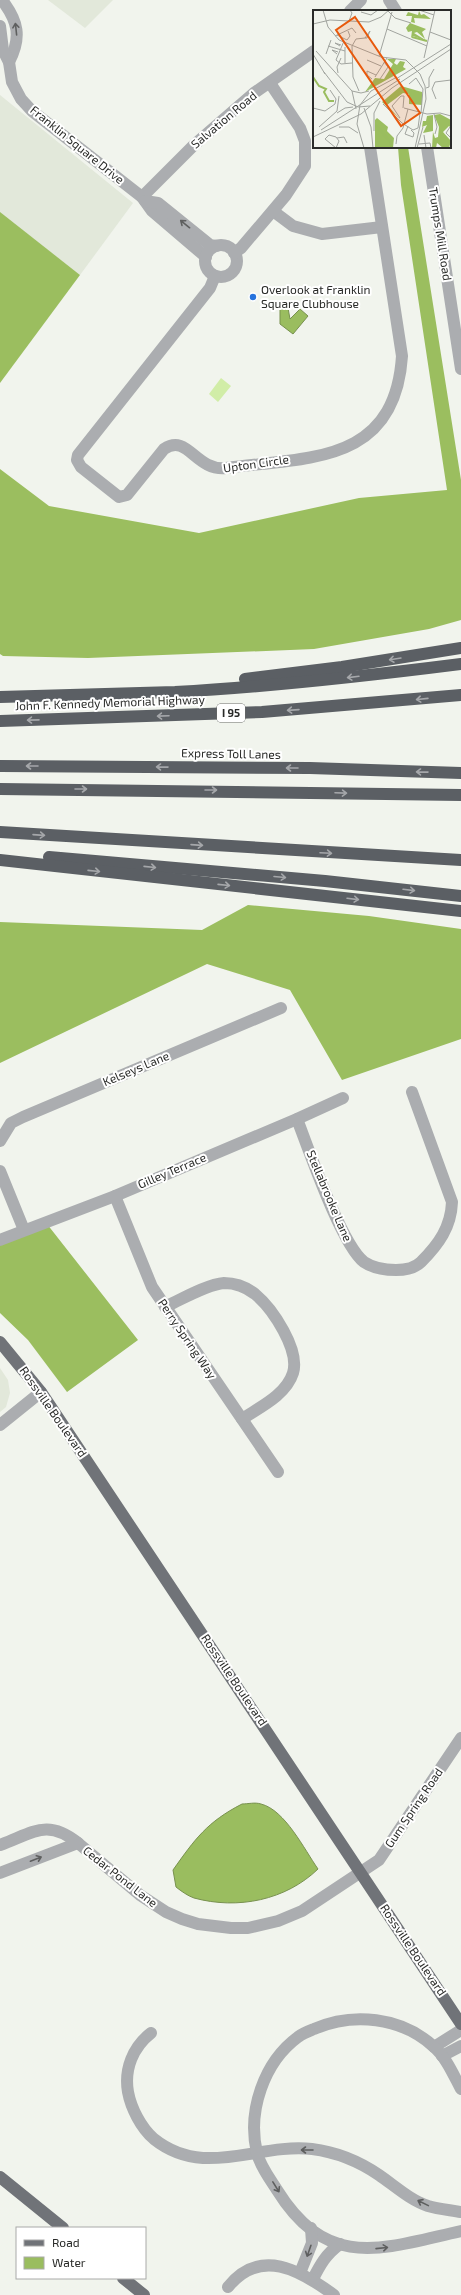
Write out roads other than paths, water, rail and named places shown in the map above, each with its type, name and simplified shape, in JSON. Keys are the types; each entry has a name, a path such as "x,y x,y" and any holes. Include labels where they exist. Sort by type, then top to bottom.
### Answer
{"highway":[{"path":"104,693 299,673 461,648"},
{"path":"0,697 148,693 246,687 461,664"},
{"name":"John F. Kennedy Memorial Highway","path":"0,721 262,712 461,695"},
{"name":"Express Toll Lanes","path":"0,766 310,768 461,773"},
{"path":"0,789 461,795"},
{"path":"0,832 461,860"},
{"path":"0,853 325,881 461,896"},
{"path":"0,860 461,911"}],"main road":[{"name":"Rossville Boulevard","path":"0,1342 41,1392 461,2024"},
{"path":"0,2177 62,2227"},
{"path":"124,2279 140,2294"}],"street":[{"name":"Franklin Square Drive","path":"2,0 14,18 17,32 14,52 9,62"},
{"path":"351,10 361,0"},
{"path":"389,0 395,10"},
{"name":"Franklin Square Drive","path":"0,26 3,50 9,62 12,82 21,99 32,110 144,199 152,211 206,257"},
{"name":"Salvation Road","path":"144,199 194,145 254,93 313,52"},
{"path":"234,253 241,248 273,211 301,175 305,166 305,140 300,128 270,83"},
{"name":"Upton Circle","path":"215,276 210,288 78,455 77,460 80,467 119,497 127,495 164,449 170,445 176,444 184,447 205,465 217,469 329,454 348,447 371,432 380,422 395,396 401,372 402,356 370,148"},
{"name":"Trumps Mill Road","path":"426,148 458,321 461,369"},
{"name":"Franklin Square Drive","path":"144,199 158,203 210,245 216,246"},
{"path":"273,211 293,226 322,234 382,226"},
{"path":"216,246 226,247 234,253 236,262 233,271 224,276 215,276 208,270 206,257 212,248 216,246"},
{"name":"Kelseys Lane","path":"0,1141 11,1124 24,1117 281,1008"},
{"name":"Stellabrooke Lane","path":"297,1120 333,1207 354,1252 365,1262 376,1268 403,1270 418,1264 428,1255 448,1228 452,1215 452,1202 412,1092"},
{"name":"Gilley Terrace","path":"0,1240 115,1196 297,1120 343,1098"},
{"path":"0,1171 24,1230"},
{"name":"Perry Spring Way","path":"115,1196 152,1287 278,1472"},
{"path":"165,1307 222,1283 234,1284 255,1294 272,1315 290,1342 294,1354 293,1373 287,1384 280,1392 242,1420"},
{"path":"0,1425 41,1392"},
{"name":"Gum Spring Road","path":"361,1873 379,1860 461,1738"},
{"name":"Cedar Pond Lane","path":"0,1845 47,1829 60,1831 78,1843 153,1904 182,1919 214,1927 248,1928 291,1917 361,1873"},
{"name":"Cedar Pond Lane","path":"0,1873 78,1843"},
{"path":"461,2089 442,2056 434,2046 414,2033 389,2023 376,2020 354,2019 326,2024 299,2036 285,2048 273,2064 256,2103 257,2153 281,2197 311,2228 340,2244 374,2249 391,2248 461,2231"},
{"path":"434,2046 461,2030"},
{"path":"151,2033 141,2041 134,2052 129,2068 127,2085 129,2100 148,2134 167,2149 189,2158 227,2157 312,2149 357,2161 407,2195 428,2206 461,2212"},
{"path":"442,2056 461,2046"},
{"path":"300,2273 312,2243 311,2228"},
{"path":"313,2279 320,2264 330,2251 340,2244"},
{"path":"228,2287 236,2277 247,2270 268,2264 300,2273 313,2279 334,2295"}],"water":[{"path":"288,308 290,319 300,309 308,316 293,334 280,324 280,309"},
{"path":"242,1804 261,1804 278,1814 293,1831 318,1869 305,1880 291,1888 260,1900 227,1903 189,1896 176,1887 173,1870 195,1840 203,1832 220,1818"}],"place":[{"name":"Overlook at Franklin Square Clubhouse","path":"253,297"}]}
